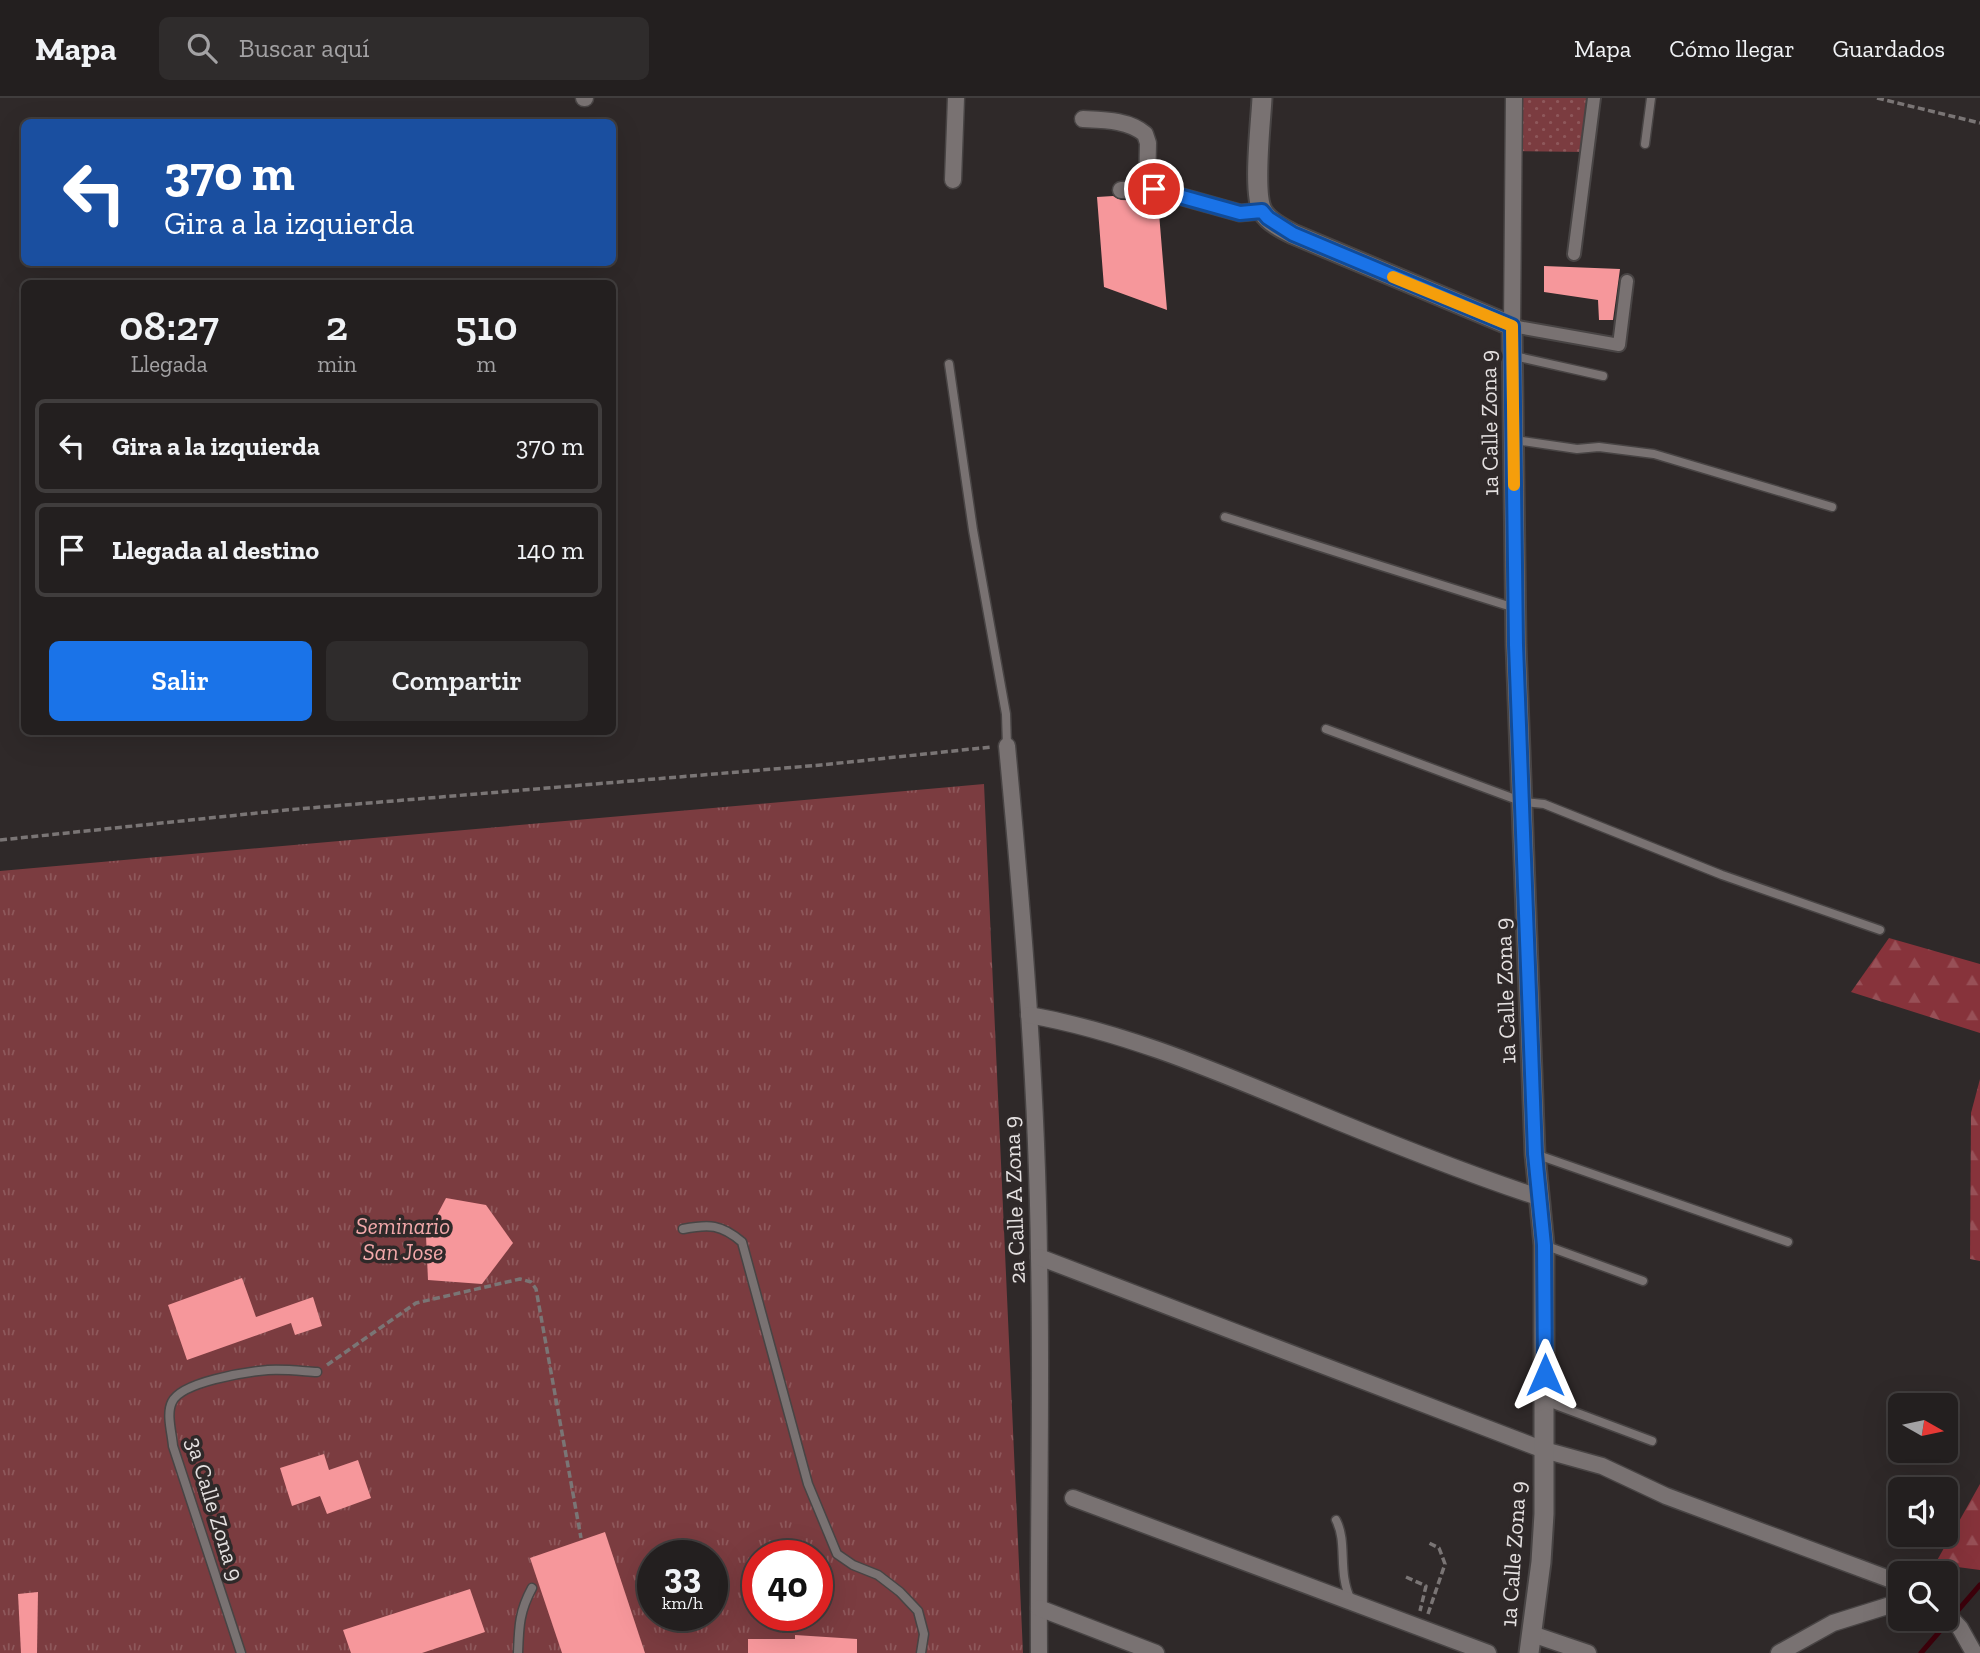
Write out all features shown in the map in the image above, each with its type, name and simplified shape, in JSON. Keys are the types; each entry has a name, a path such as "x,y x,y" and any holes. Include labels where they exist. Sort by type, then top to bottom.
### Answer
{"street":[{"path":"953,180 956,98"},
{"path":"1262,98 1258,189 1262,211 1293,234 1512,326 1619,345 1627,281"},
{"path":"1512,326 1514,98"},
{"path":"1574,254 1594,98"},
{"path":"1083,119 1122,123 1146,134 1147,189"},
{"path":"1121,190 1161,190 1240,213 1262,211"},
{"name":"1a Calle Zona 9","path":"1512,326 1515,608 1535,1154 1544,1245 1543,1538 1531,1644"},
{"name":"2a Calle A Zona 9","path":"1007,746 1029,1016 1040,1257 1040,1653"},
{"path":"1029,1016 1073,1023 1156,1050 1246,1083 1478,1177 1538,1197"},
{"path":"1040,1257 1544,1450 1601,1466 1665,1496 1888,1579"},
{"path":"1073,1498 1488,1653"},
{"path":"1779,1653 1833,1623 1888,1606"},
{"path":"1039,1608 1156,1653"},
{"path":"1958,1626 1974,1653"},
{"path":"1531,1644 1588,1653"}],"lane":[{"path":"1645,144 1651,98"},
{"path":"1512,355 1603,376"},
{"path":"949,364 973,530 1006,714 1007,746"},
{"path":"1513,440 1577,449 1626,449 1654,454 1832,507"},
{"path":"1225,517 1515,608"},
{"path":"1326,729 1522,802 1544,804 1722,875 1880,930"},
{"path":"1535,1154 1788,1242"},
{"path":"683,1229 707,1224 731,1233 742,1242 808,1484 837,1553 853,1565 878,1576 900,1592 918,1611 924,1634 921,1653"},
{"path":"1544,1245 1643,1281"},
{"name":"3a Calle Zona 9","path":"241,1653 173,1446 171,1403 182,1390 201,1382 267,1370 317,1372"},
{"path":"1545,1401 1652,1441"},
{"path":"1336,1520 1341,1538 1342,1573 1346,1590 1353,1602"},
{"path":"518,1653 519,1622 523,1604 532,1588"}],"path":[{"path":"1877,98 1980,123"},
{"path":"0,840 286,810 821,765 1007,746"},
{"path":"317,1372 416,1303 520,1279 531,1282 536,1289 581,1538"},
{"path":"1418,1627 1445,1564 1439,1548 1429,1543"},
{"path":"1406,1577 1426,1586 1418,1627"}],"green space":[{"path":"1514,98 1594,98 1587,152 1514,151"},
{"name":"Seminario San Jose","path":"984,784 1023,1653 0,1653 0,871"},
{"path":"1889,938 1980,964 1980,1033 1851,992"},
{"path":"1980,1079 1980,1261 1970,1259 1971,1113"},
{"path":"1980,1484 1980,1570 1958,1567 1958,1561 1937,1561 1945,1547 1958,1547 1958,1523"}],"building":[{"path":"1113,196 1121,200 1158,201 1167,310 1104,287 1097,197"},
{"path":"1544,266 1620,269 1613,320 1599,320 1598,300 1544,292"},
{"path":"446,1198 486,1205 513,1243 482,1284 428,1280 426,1236"},
{"path":"242,1278 256,1317 313,1297 322,1326 295,1335 291,1323 187,1360 168,1305"},
{"path":"324,1454 329,1470 358,1460 371,1498 327,1514 320,1496 292,1506 280,1468"},
{"path":"605,1532 645,1653 562,1653 530,1558"},
{"path":"470,1589 485,1632 422,1653 351,1653 343,1630"},
{"path":"38,1592 37,1653 21,1653 18,1594"},
{"path":"795,1635 857,1639 857,1653 748,1653 748,1639 795,1639"}],"waterway":[{"path":"1921,1653 1980,1585"}],"slow traffic":[{"path":"1393,277 1512,326 1514,485"}],"route":[{"path":"1154,189 1240,213 1262,211 1281,228 1293,234 1512,326 1516,645 1535,1154 1544,1245 1545,1375"}]}
